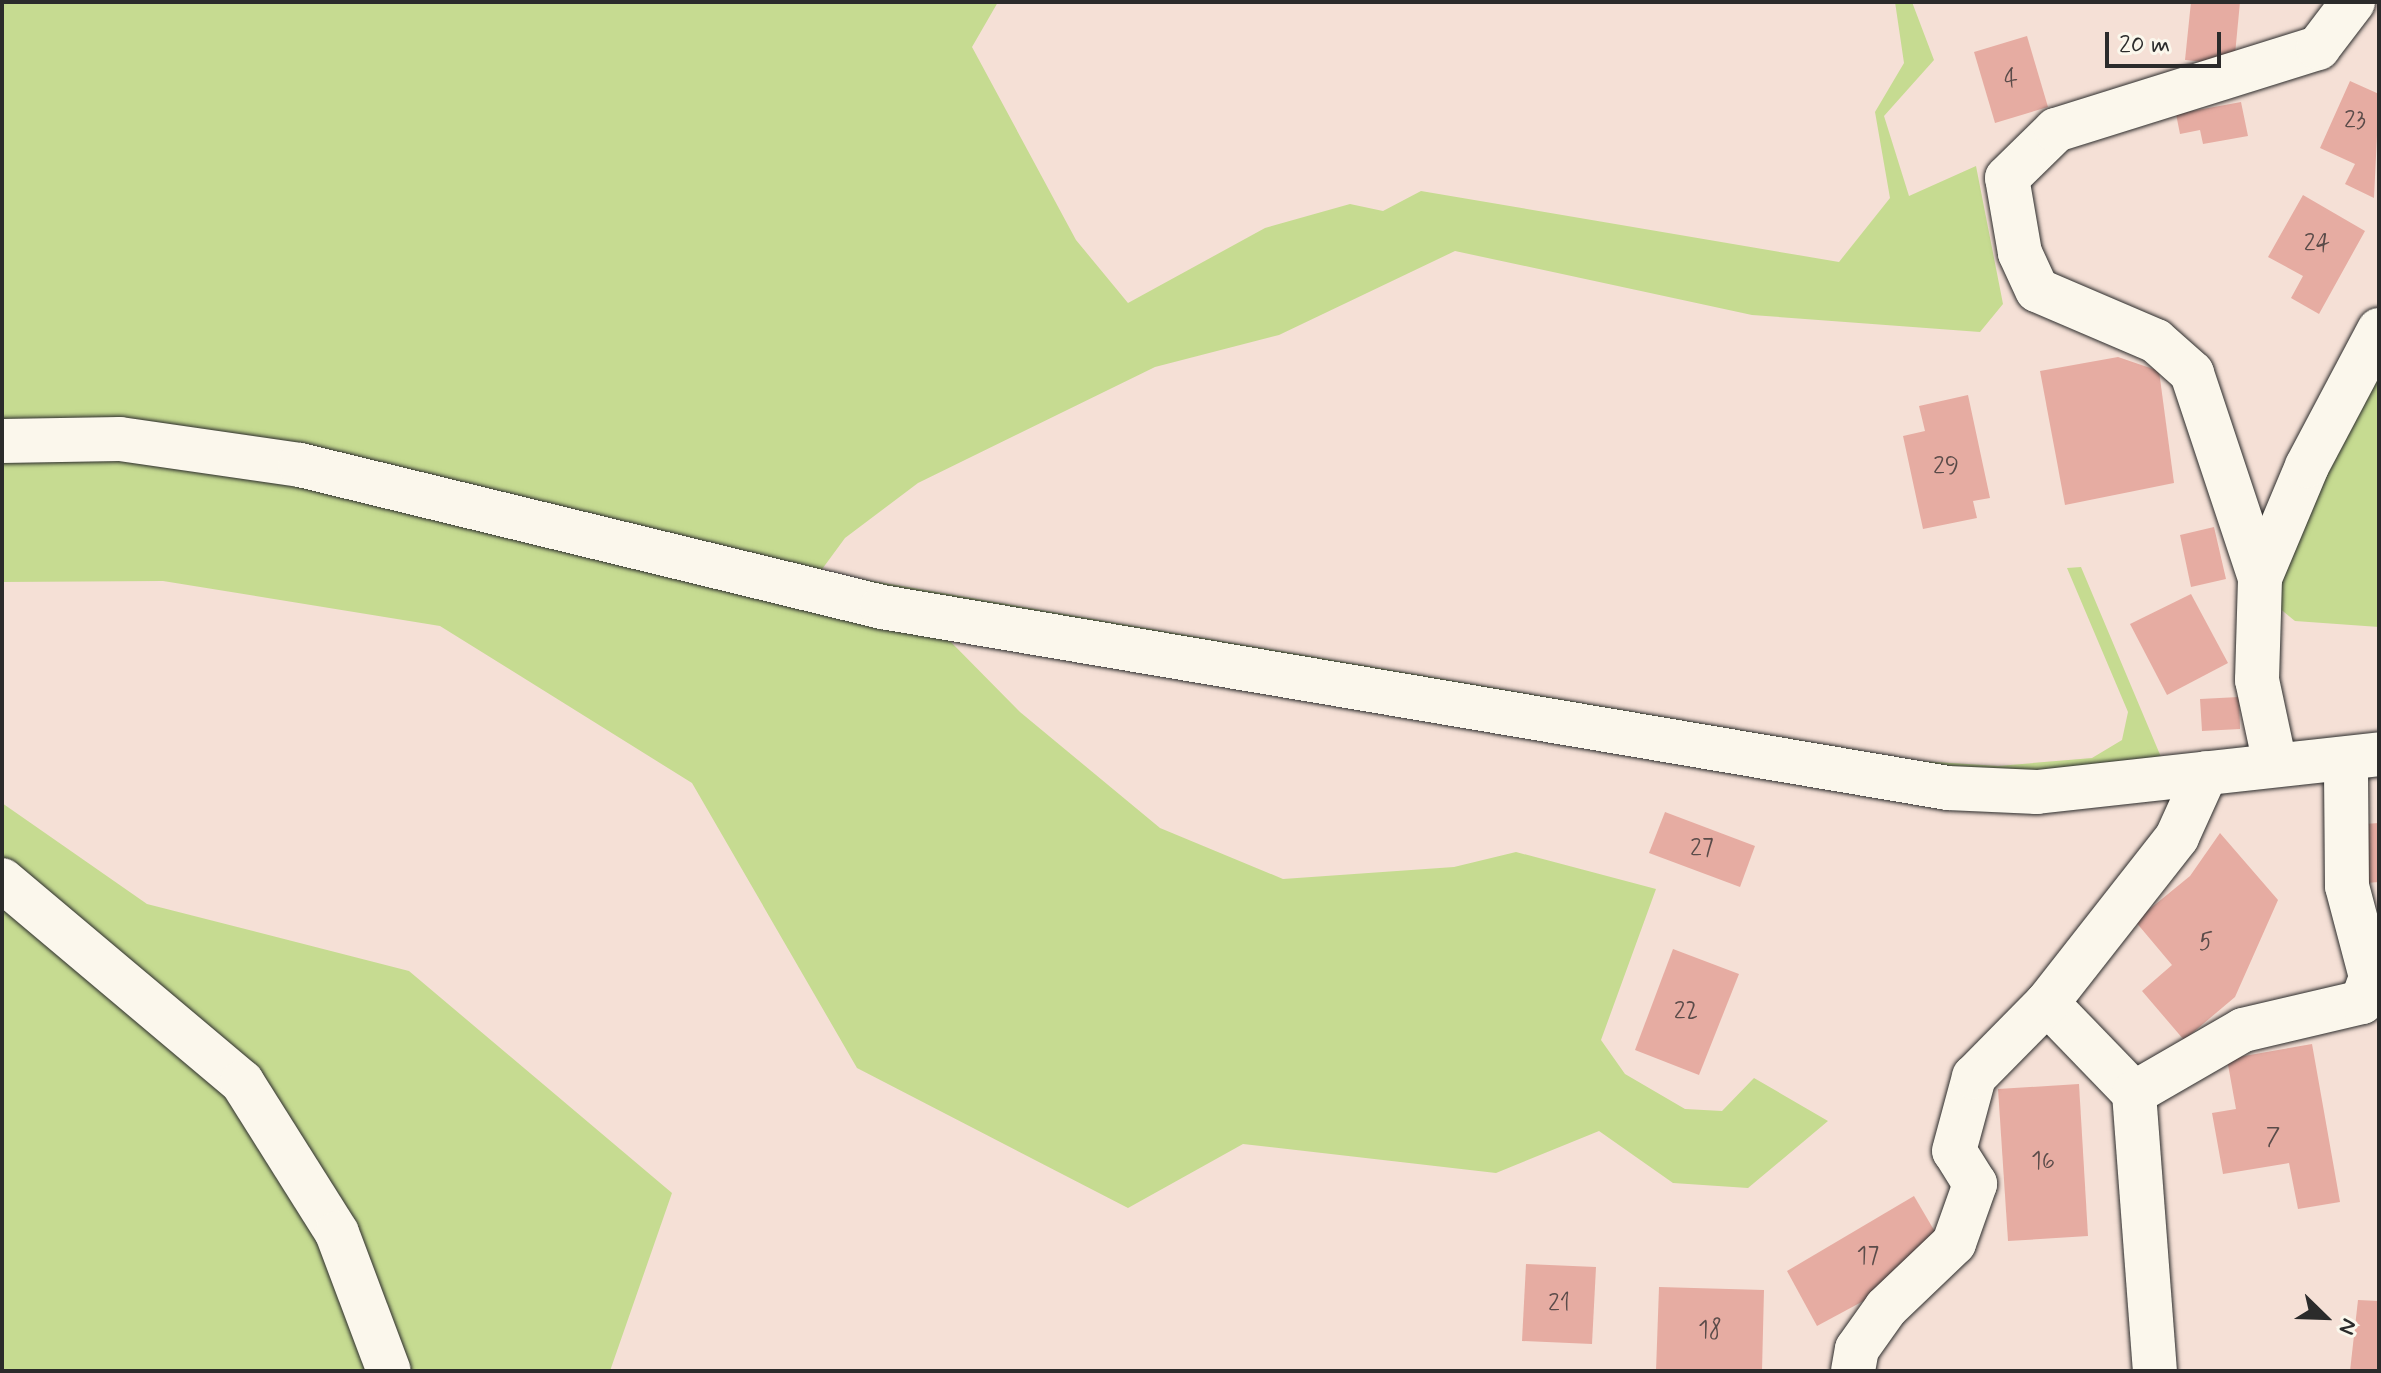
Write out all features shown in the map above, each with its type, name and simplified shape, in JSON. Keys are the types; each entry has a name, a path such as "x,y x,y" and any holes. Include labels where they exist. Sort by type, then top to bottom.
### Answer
{"street":[{"path":"2275,764 2257,680 2260,578 2192,373 2156,341 2037,290 2020,253 2007,178 2056,130 2318,48 2353,2"},
{"path":"2260,578 2307,466 2379,330"},
{"path":"2,441 120,439 300,465 882,607 1948,788 2037,792 2362,756 2347,886 2371,977 2362,1002 2243,1030 2134,1093"},
{"path":"1853,1371 1857,1349 1886,1308 1954,1243 1975,1184 1954,1151 1974,1077 2047,1003 2177,837 2206,773"},
{"path":"2,880 242,1082 337,1233 389,1371"},
{"path":"2047,1003 2134,1093 2155,1371"}],"green space":[{"path":"2,2 998,2 972,47 1076,240 1128,303 1265,228 1350,204 1383,211 1421,191 1839,262 1890,198 1875,112 1904,63 1895,2 1912,2 1934,60 1884,116 1909,196 1976,166 2003,304 1980,332 1752,315 1455,251 1279,335 1155,367 918,483 845,538 820,572 1920,761 1998,766 2092,758 2122,740 2128,712 2067,568 2081,567 2161,757 1971,777 944,635 1020,712 1160,828 1283,879 1454,867 1516,852 1656,889 1601,1040 1625,1074 1685,1109 1722,1111 1754,1078 1828,1121 1748,1188 1673,1183 1599,1131 1496,1173 1243,1144 1128,1208 857,1068 692,783 440,626 163,581 2,582"},
{"path":"2379,339 2379,627 2295,621 2273,603"},
{"path":"2,803 147,904 409,971 672,1193 610,1371 2,1371"}],"building":[{"path":"2191,2 2240,2 2234,65 2185,60"},
{"path":"2027,36 2048,107 1995,123 1974,52"},
{"path":"2350,81 2379,94 2374,198 2345,184 2355,164 2320,148"},
{"path":"2241,102 2248,136 2203,144 2200,130 2180,134 2176,114"},
{"path":"2303,195 2365,231 2319,314 2291,298 2303,276 2268,257"},
{"path":"2118,357 2159,371 2174,483 2065,505 2040,371"},
{"path":"1968,395 1990,498 1973,501 1977,518 1923,529 1903,436 1925,431 1919,406"},
{"path":"2214,527 2226,579 2191,587 2180,535"},
{"path":"2191,594 2228,663 2167,695 2130,624"},
{"path":"2239,697 2240,729 2202,731 2200,699"},
{"path":"1665,812 1755,846 1740,887 1649,853"},
{"path":"2379,823 2379,882 2367,883 2364,824"},
{"path":"2220,833 2278,900 2235,997 2184,1040 2142,991 2172,965 2135,921 2190,876"},
{"path":"1673,949 1739,974 1699,1075 1635,1050"},
{"path":"2312,1044 2340,1202 2298,1209 2289,1163 2223,1174 2212,1113 2236,1109 2227,1059"},
{"path":"2079,1084 2088,1236 2008,1241 1998,1089"},
{"path":"1914,1196 1941,1242 1882,1291 1817,1326 1787,1271"},
{"path":"1526,1264 1596,1267 1592,1344 1522,1341"},
{"path":"1659,1287 1764,1290 1762,1371 1656,1371"},
{"path":"2358,1300 2379,1301 2379,1371 2350,1371"}]}
